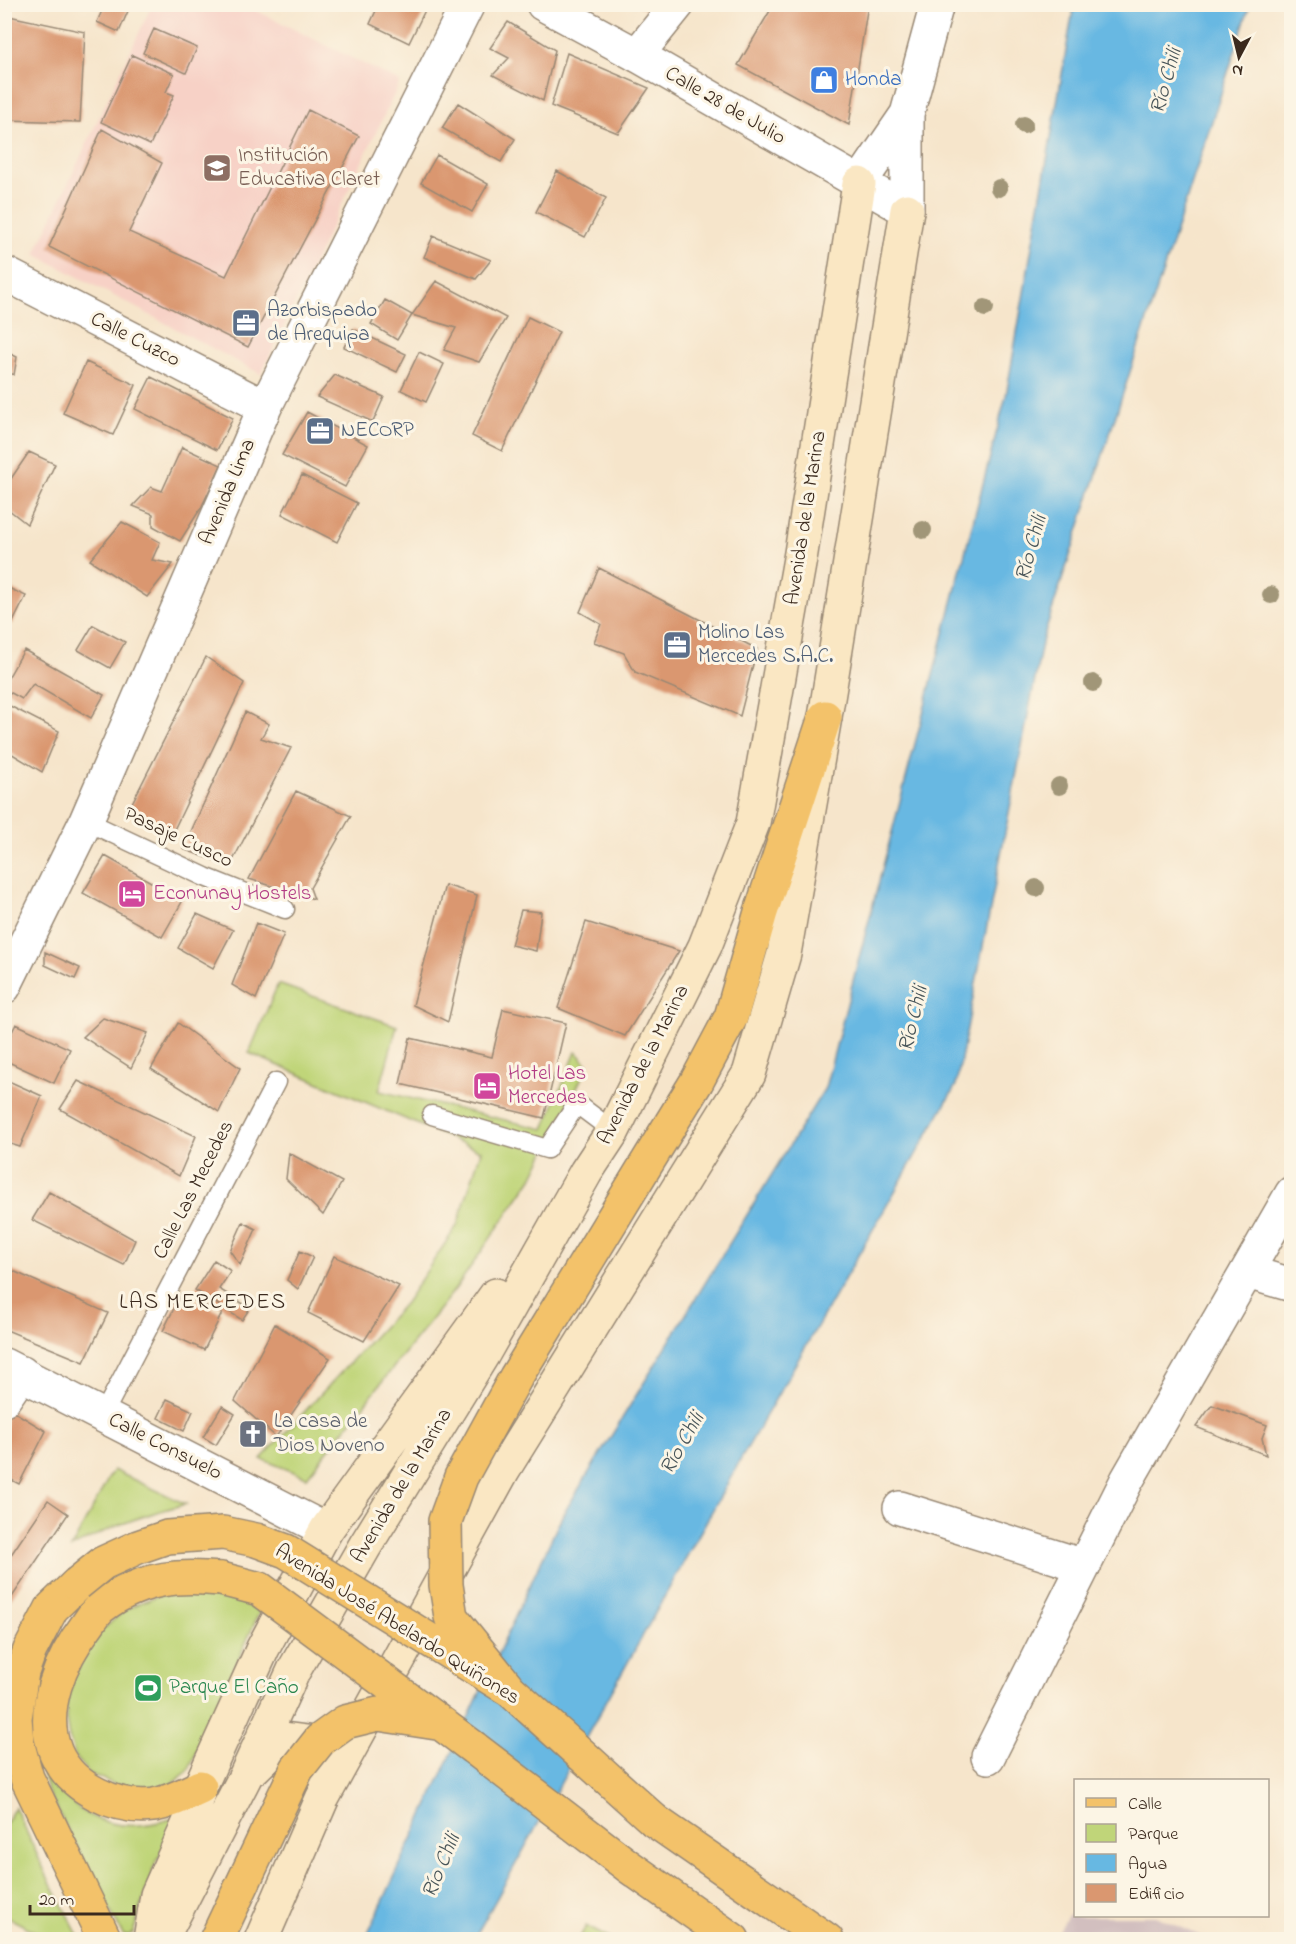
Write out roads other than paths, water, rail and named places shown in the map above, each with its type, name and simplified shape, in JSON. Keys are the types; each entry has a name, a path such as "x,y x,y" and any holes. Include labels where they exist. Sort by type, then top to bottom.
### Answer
{"main road":[{"name":"Avenida de la Marina","path":"162,1940 244,1777 294,1670 364,1546 483,1354 586,1172 613,1131 705,946 753,823 801,553 859,184"},
{"name":"Avenida de la Marina","path":"261,1940 322,1799 503,1470 749,1074 784,954 907,210"},
{"path":"510,1690 451,1617 446,1585 445,1521 461,1477 516,1377 697,1081 731,1017 761,912 825,717"},
{"path":"150,1940 157,1895 189,1823 200,1787 263,1648 326,1530 586,1172"},
{"name":"Avenida José Abelardo Quiñones","path":"105,1940 27,1778 17,1742 15,1718 22,1672 30,1650 52,1608 103,1563 167,1537 223,1533 256,1540 286,1551 510,1690 655,1821 827,1940"},
{"path":"200,1787 170,1801 153,1805 132,1805 105,1798 75,1780 56,1754 51,1733 50,1715 58,1675 74,1643 100,1608 131,1589 161,1579 192,1576 222,1579 260,1589 443,1724 628,1866 733,1940"},
{"path":"216,1940 297,1768 320,1740 345,1722 378,1714 443,1724"},
{"path":"244,1777 284,1739 307,1742 323,1761 322,1799"}],"street":[{"name":"Avenida Lima","path":"4,987 86,821 265,407 468,4"},
{"name":"Calle 28 de Julio","path":"543,4 637,55 907,210"},
{"path":"637,55 678,4"},
{"name":"Avenida de la Marina","path":"907,210 907,114 937,4"},
{"name":"Avenida de la Marina","path":"859,184 907,114"},
{"name":"Calle Cuzco","path":"4,273 265,407"},
{"path":"988,1757 1127,1480 1292,1193"},
{"path":"1247,1272 1292,1285"},
{"name":"Calle Consuelo","path":"10,1379 103,1415 326,1530"},
{"path":"900,1508 1084,1566"}],"lane":[{"name":"Pasaje Cusco","path":"86,821 205,877 285,909"},
{"name":"Calle Las Mecedes","path":"103,1415 276,1082"},
{"path":"432,1115 547,1149 577,1104 613,1131"}],"water":[{"name":"Río Chili","path":"1074,5 1250,5 1043,638 956,1085 741,1459 474,1939 365,1940 562,1516 825,1088 1006,396"}],"place":[{"name":"Honda","path":"824,80"},
{"name":"Institución Educativa Claret","path":"217,168"},
{"name":"Azorbispado de Arequipa","path":"246,323"},
{"name":"NECORP","path":"320,431"},
{"name":"Molino Las Mercedes S.A.C.","path":"677,645"},
{"name":"Econunay Hostels","path":"132,894"},
{"name":"Hotel Las Mercedes","path":"487,1086"},
{"name":"La casa de Dios Noveno","path":"253,1434"},
{"name":"Parque El Caño","path":"148,1688"}],"district":[{"name":"LAS MERCEDES","path":"203,1303"}]}
